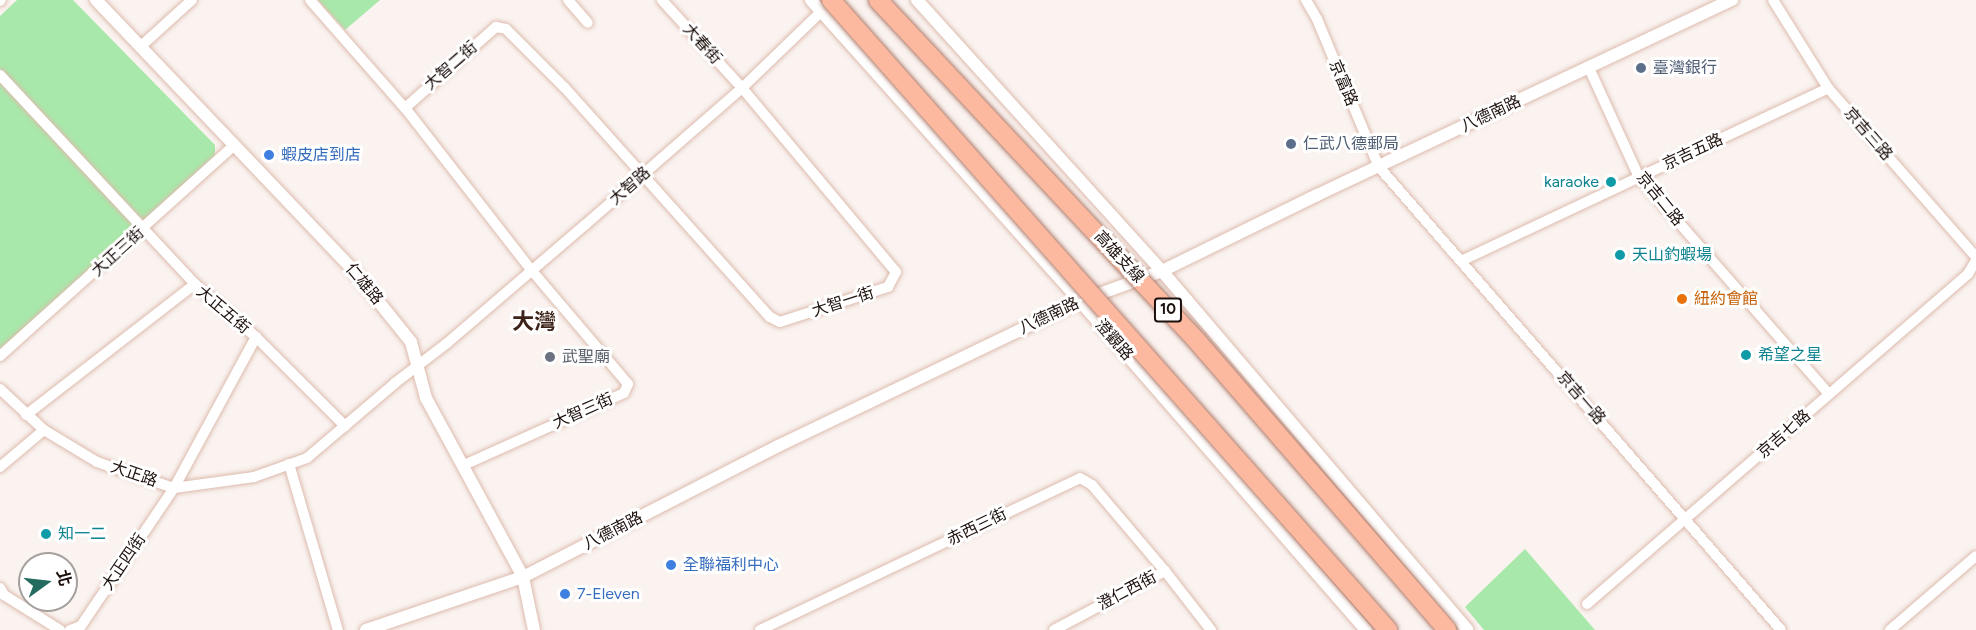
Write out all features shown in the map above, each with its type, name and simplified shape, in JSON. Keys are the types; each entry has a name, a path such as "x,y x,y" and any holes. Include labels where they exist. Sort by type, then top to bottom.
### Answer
{"highway":[{"name":"高雄支線","path":"878,0 1197,341 1447,630"},
{"path":"829,4 1388,630"}],"street":[{"name":"仁雄路","path":"96,0 354,271 411,342 419,364 426,399 523,577 534,630"},
{"path":"140,47 192,0"},
{"path":"310,0 405,108 532,271"},
{"path":"568,0 588,23"},
{"name":"大春街","path":"662,0 742,88"},
{"name":"澄觀路","path":"811,0 829,4 1080,301 1366,630"},
{"path":"917,0 1162,271 1467,630"},
{"name":"京富路","path":"1306,0 1317,19 1379,167"},
{"name":"八德南路","path":"366,630 523,577 777,446 1080,301 1162,271 1732,0"},
{"name":"京吉三路","path":"1773,0 1828,88 1976,258"},
{"name":"大智路","path":"419,364 642,176 742,88 829,4"},
{"name":"大智二街","path":"405,108 496,27 501,27 564,88 642,176"},
{"name":"京吉二路","path":"1589,68 1640,177 1829,394"},
{"path":"0,75 195,284"},
{"name":"大智一街","path":"642,176 770,317 780,322 888,287 896,272 742,88"},
{"name":"京吉五路","path":"1461,261 1828,88"},
{"name":"大正三街","path":"0,356 144,229 234,145"},
{"name":"京吉一路","path":"1379,167 1781,630"},
{"name":"京吉七路","path":"1587,604 1968,274 1976,258"},
{"name":"大智三街","path":"464,465 624,393 627,384 532,271"},
{"name":"大正五街","path":"26,415 195,284 256,337 174,488"},
{"path":"256,337 345,426"},
{"name":"大正路","path":"0,389 44,430 97,462 174,488 254,477 307,458 419,364"},
{"path":"0,467 44,430"},
{"path":"290,464 338,630"},
{"name":"赤西三街","path":"760,630 1080,478 1092,485 1165,571"},
{"name":"大正四街","path":"70,630 81,626 174,488"},
{"path":"1890,630 1976,557"},
{"name":"澄仁西街","path":"1054,630 1165,571 1211,630"},
{"path":"0,588 4,595 60,630"}],"green space":[{"path":"17,0 73,0 215,145 215,156 0,350 0,16"},
{"path":"318,0 380,0 345,30"},
{"path":"1525,549 1595,630 1484,630 1465,607"}],"place":[{"name":"臺灣銀行","path":"1641,68"},
{"name":"仁武八德郵局","path":"1291,144"},
{"name":"蝦皮店到店","path":"269,155"},
{"name":"karaoke","path":"1611,182"},
{"name":"天山釣蝦場","path":"1620,255"},
{"name":"紐約會館","path":"1682,299"},
{"name":"希望之星","path":"1746,355"},
{"name":"武聖廟","path":"550,357"},
{"name":"知一二","path":"46,534"},
{"name":"全聯福利中心","path":"671,565"},
{"name":"7-Eleven","path":"565,594"}],"district":[{"name":"大灣","path":"534,322"}]}
